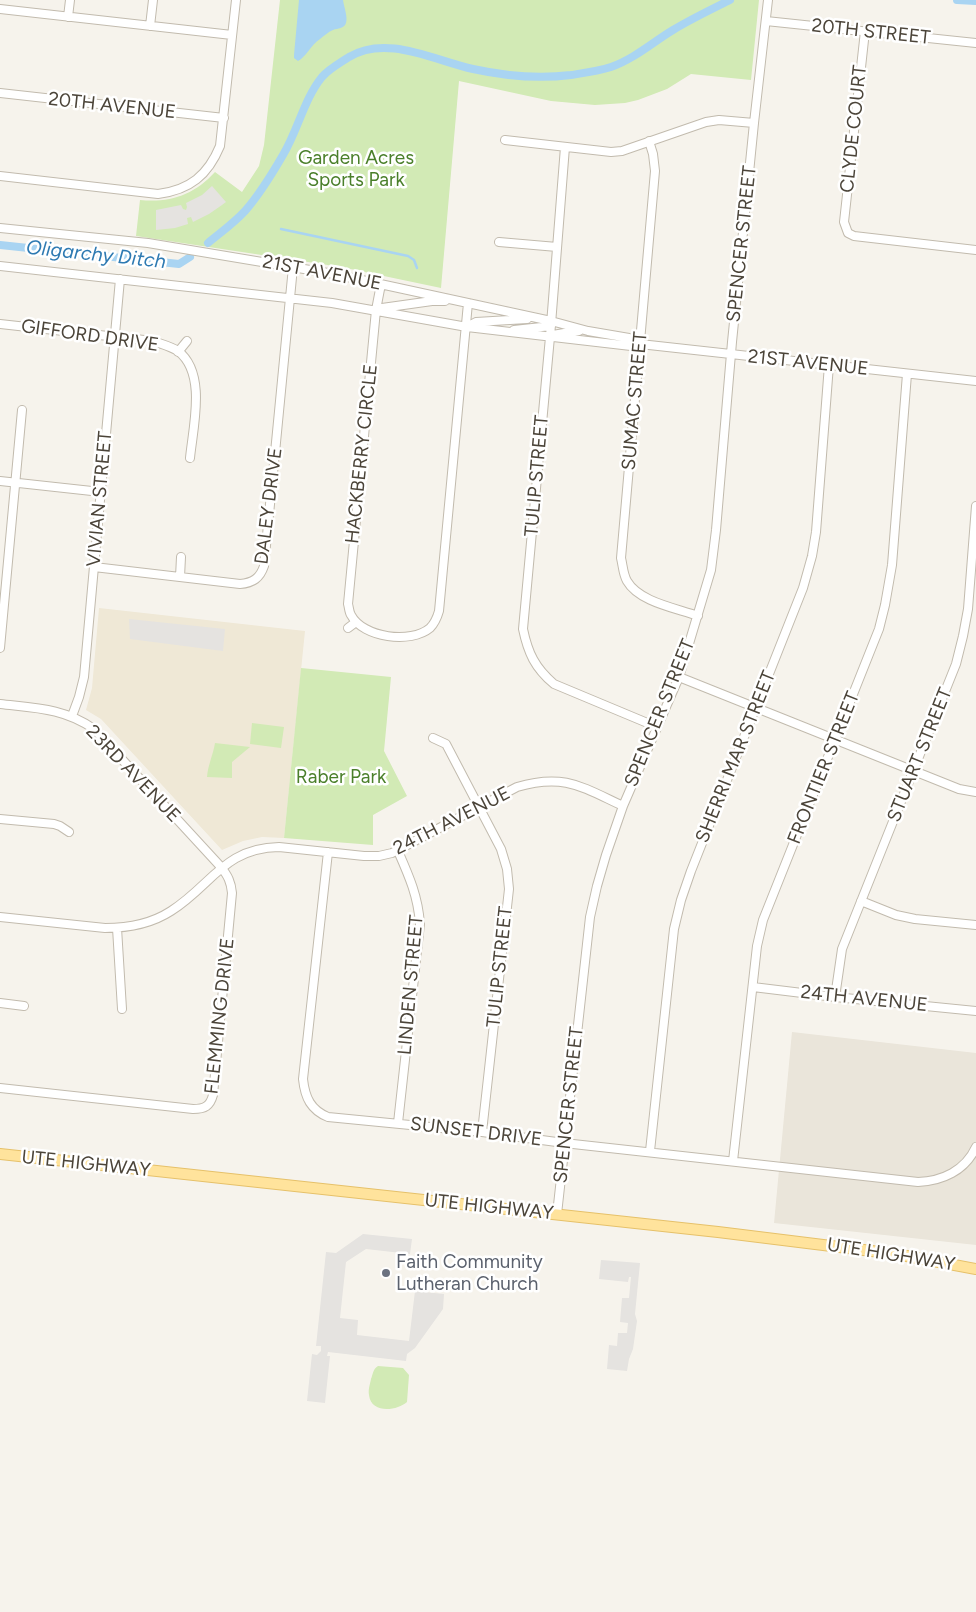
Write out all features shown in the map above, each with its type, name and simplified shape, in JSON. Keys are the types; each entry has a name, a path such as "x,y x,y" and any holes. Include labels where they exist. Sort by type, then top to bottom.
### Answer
{"main road":[{"name":"UTE HIGHWAY","path":"0,1154 861,1249 976,1269"}],"street":[{"path":"68,17 70,0"},
{"path":"150,26 153,0"},
{"path":"0,176 158,194 186,187 196,180 216,156 220,146 236,0"},
{"name":"SPENCER STREET","path":"557,1214 590,917 596,886 623,806 679,677 710,570 716,530 731,354 768,0"},
{"path":"0,10 232,35"},
{"name":"20TH STREET","path":"766,21 976,43"},
{"name":"CLYDE COURT","path":"865,31 844,222 845,228 848,233 854,236 976,250"},
{"name":"20TH AVENUE","path":"0,93 224,118"},
{"path":"505,140 611,152 622,151 712,121 754,123"},
{"name":"SUMAC STREET","path":"650,141 655,171 622,548 624,572 627,581 634,590 644,597 698,616"},
{"name":"TULIP STREET","path":"566,147 523,629 526,644 536,665 542,674 554,684 657,727"},
{"name":"21ST AVENUE","path":"0,228 148,243 293,267 460,301 588,331 629,338 640,344"},
{"path":"499,242 557,247"},
{"name":"21ST AVENUE","path":"0,266 290,297 507,332 631,346 640,344 976,381"},
{"name":"DALEY DRIVE","path":"94,567 240,584 247,584 258,578 264,566 293,267"},
{"name":"VIVIAN STREET","path":"72,716 84,677 120,279"},
{"name":"HACKBERRY CIRCLE","path":"356,622 350,614 348,604 376,310 381,284"},
{"path":"376,310 432,301 460,301"},
{"path":"348,628 356,622 373,633 408,637 429,629 436,622 439,611 468,303"},
{"path":"467,327 476,322 536,318"},
{"path":"507,332 521,328 545,327 551,323"},
{"name":"GIFFORD DRIVE","path":"0,324 153,341 178,352 187,361 193,372 196,394 190,458"},
{"path":"550,337 570,332 588,331"},
{"name":"GIFFORD DRIVE","path":"178,352 187,341"},
{"name":"SHERRI MAR STREET","path":"650,1152 674,929 691,871 803,588 812,556 816,532 829,365"},
{"name":"FRONTIER STREET","path":"733,1161 757,946 763,920 879,629 889,590 907,374"},
{"path":"0,648 22,410"},
{"path":"0,481 101,492"},
{"name":"STUART STREET","path":"835,997 842,949 956,664 968,609 976,506"},
{"path":"180,577 181,557"},
{"path":"258,578 263,587"},
{"path":"429,629 433,637"},
{"path":"679,677 959,789 976,792"},
{"name":"23RD AVENUE","path":"0,704 47,710 72,716 83,722 104,738 221,867"},
{"name":"TULIP STREET","path":"433,738 446,744 501,849 507,868 508,889 482,1132"},
{"name":"24TH AVENUE","path":"0,917 92,927 117,928 144,923 171,911 221,867 241,854 266,847 379,856 398,851 517,787 535,782 553,780 570,782 623,806"},
{"path":"0,819 54,824 69,832"},
{"name":"LINDEN STREET","path":"398,851 415,891 419,907 420,924 398,1123"},
{"name":"SUNSET DRIVE","path":"328,852 303,1079 304,1091 312,1108 319,1114 328,1118 482,1132 564,1143 913,1181 931,1181 945,1177 956,1171 970,1157 976,1147"},
{"name":"FLEMMING DRIVE","path":"0,1088 210,1110 232,902 232,884 221,867"},
{"path":"861,901 896,915 915,919 976,925"},
{"path":"117,928 122,1009"},
{"name":"24TH AVENUE","path":"753,987 976,1011"},
{"path":"0,1003 24,1006"}],"shaded area":[{"path":"212,186 226,202 193,222 191,217 187,218 188,224 175,228 156,230 156,210 181,205 186,210 186,203 202,195"},
{"path":"99,608 305,631 284,838 262,837 243,841 222,850 101,719 86,710 92,688"},
{"path":"129,619 225,629 223,651 130,639"},
{"path":"792,1032 976,1053 976,1245 774,1223"},
{"path":"363,1234 412,1239 410,1254 366,1249 346,1262 340,1318 358,1320 357,1335 409,1341 415,1291 444,1294 443,1309 415,1348 407,1354 406,1361 328,1352 327,1356 330,1356 325,1403 307,1401 312,1354 317,1355 321,1351 321,1346 316,1346 326,1252 336,1253"},
{"path":"601,1260 640,1263 635,1314 637,1321 633,1349 627,1371 607,1369 609,1345 617,1346 618,1333 627,1333 628,1323 620,1322 622,1298 629,1298 631,1277 629,1277 628,1282 599,1279"}],"green space":[{"name":"Garden Acres Sports Park","path":"280,0 759,0 751,80 691,74 667,89 638,100 595,105 551,101 459,81 441,288 341,267 136,236 140,200 151,201 181,196 199,186 215,172 242,192 259,166 264,145"},
{"name":"Raber Park","path":"301,668 391,677 384,751 407,796 373,815 373,845 284,838"},
{"path":"252,723 284,727 281,748 250,744"},
{"path":"215,743 250,747 232,762 232,778 207,777"},
{"path":"378,1366 403,1368 409,1375 407,1402 403,1405 385,1409 379,1408 371,1401 370,1385 373,1372"}],"water":[{"path":"299,0 343,0 346,23 341,28 326,34 298,61 294,58 294,55"}],"waterway":[{"name":"Oligarchy Ditch","path":"208,243 232,224 256,198 288,145 310,95 328,71 349,57 379,48 395,49 411,51 473,69 497,73 534,77 571,75 602,70 619,64 680,26 730,0"},
{"name":"Oligarchy Ditch","path":"957,0 976,1"},
{"name":"Oligarchy Ditch","path":"281,229 408,256 414,260 417,268"},
{"name":"Oligarchy Ditch","path":"0,245 179,264 190,257"}],"place":[{"name":"Faith Community Lutheran Church","path":"386,1273"}]}
